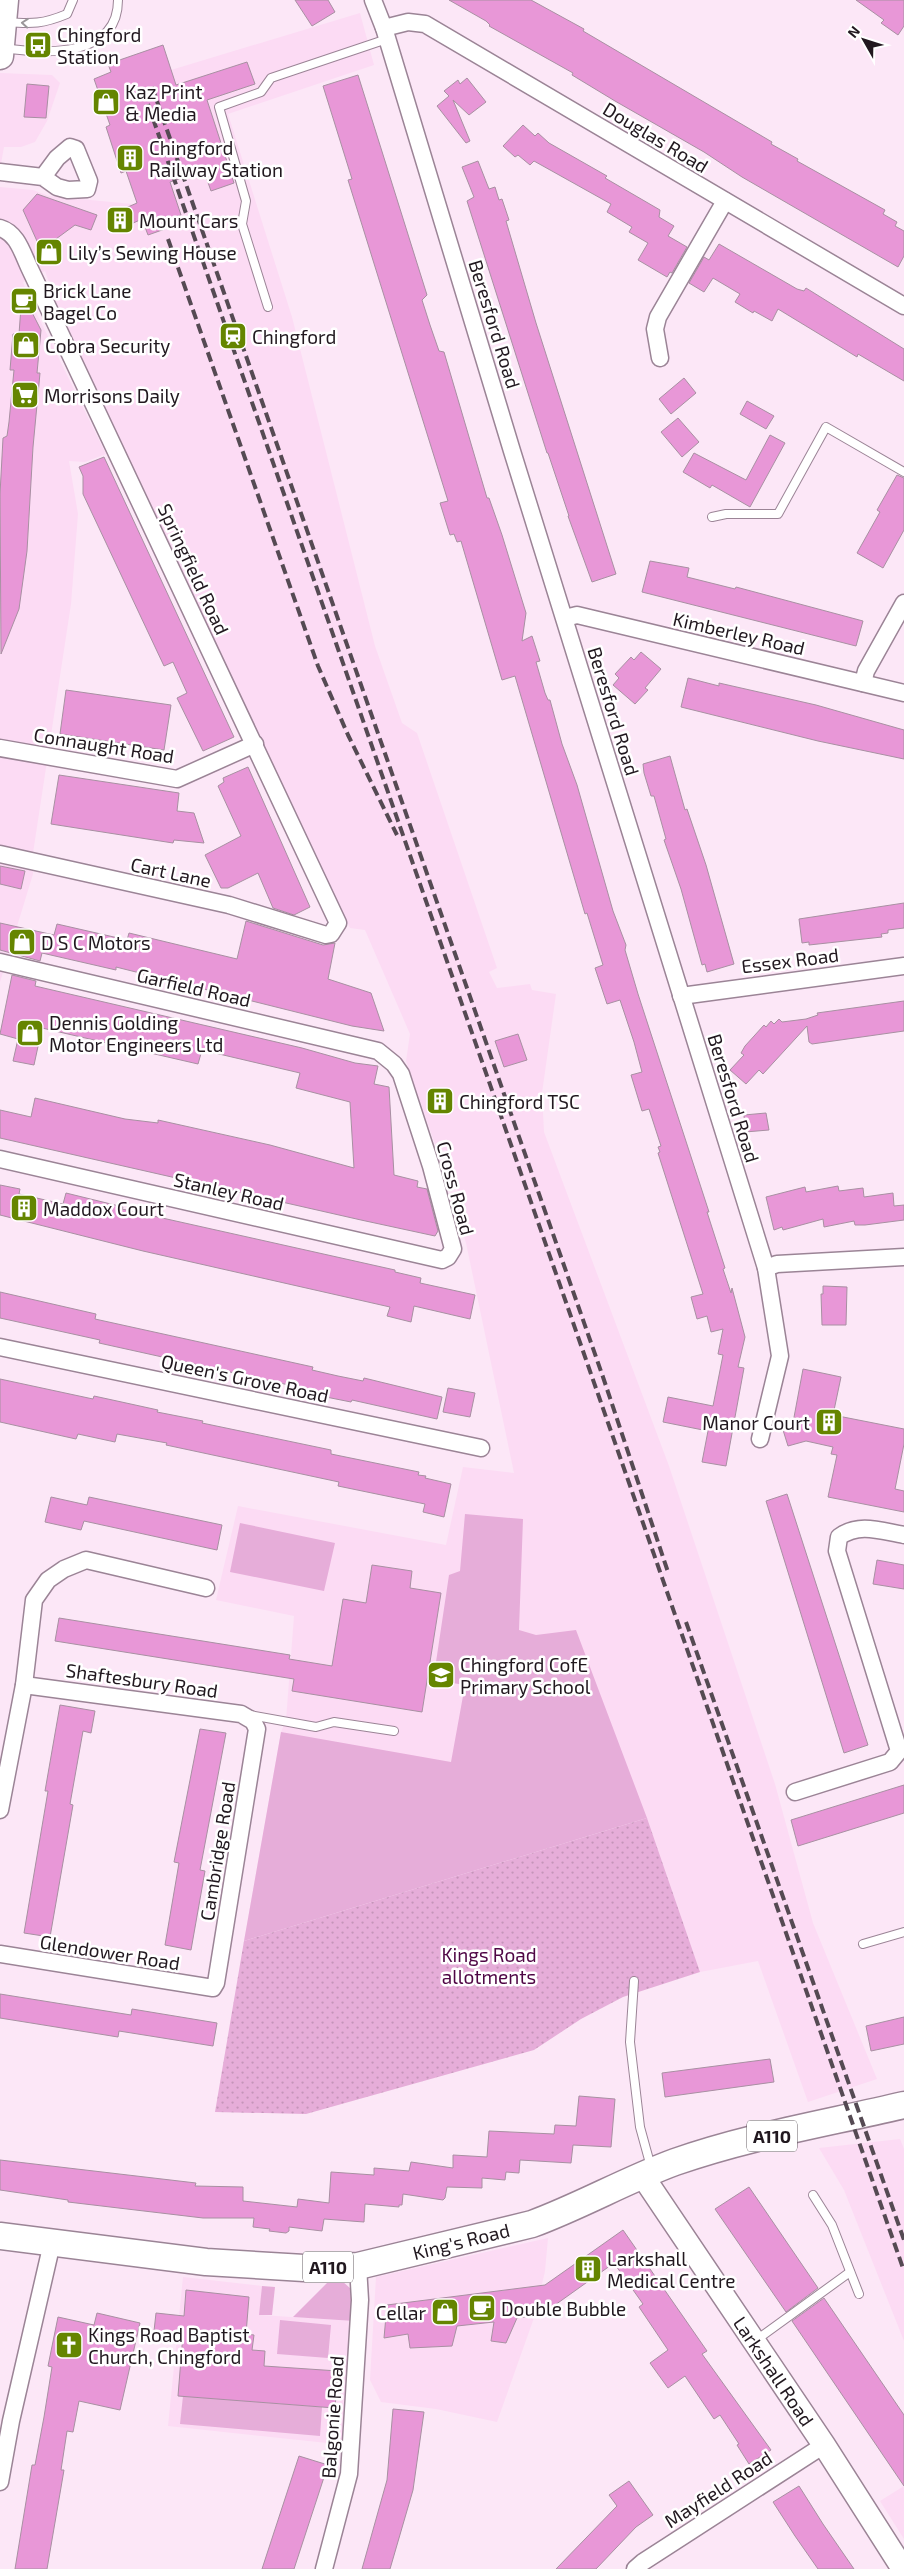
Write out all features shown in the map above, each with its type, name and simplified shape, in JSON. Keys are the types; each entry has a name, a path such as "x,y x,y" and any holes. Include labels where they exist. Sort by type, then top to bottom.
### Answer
{"main road":[{"path":"0,52 3,11"},
{"name":"King's Road","path":"0,2236 258,2267 358,2266 532,2224 647,2173 714,2150 904,2105"},
{"name":"Larkshall Road","path":"647,2173 754,2342 824,2445 903,2569"}],"street":[{"name":"Beresford Road","path":"373,0 766,1268 780,1356 760,1439"},
{"name":"Douglas Road","path":"385,34 408,22 425,24 904,306"},
{"path":"0,172 43,177"},
{"path":"660,358 655,330 658,317 725,201"},
{"name":"Springfield Road","path":"0,228 9,230 14,236 255,744 338,923 331,934"},
{"path":"862,683 866,671 904,603"},
{"name":"Kimberley Road","path":"565,618 577,615 904,693"},
{"name":"Connaught Road","path":"0,748 177,779 255,744"},
{"name":"Cart Lane","path":"0,854 229,905 326,936 331,934"},
{"name":"Garfield Road","path":"0,962 378,1050"},
{"name":"Essex Road","path":"681,996 698,992 904,966"},
{"name":"Cross Road","path":"378,1050 394,1064 401,1074 448,1223 452,1249 448,1257"},
{"name":"Stanley Road","path":"0,1159 442,1260 448,1257"},
{"path":"766,1268 777,1264 904,1257"},
{"name":"Queen's Grove Road","path":"0,1347 481,1448"},
{"path":"795,1792 890,1762 901,1751 838,1551 839,1537 849,1529 866,1528 904,1535"},
{"path":"0,1810 24,1684 34,1600 48,1580 64,1569 86,1560 206,1588"},
{"name":"Shaftesbury Road","path":"24,1684 247,1717"},
{"name":"Cambridge Road","path":"213,1988 216,1983 257,1729 247,1717"},
{"name":"Glendower Road","path":"0,1954 213,1988"},
{"path":"0,2482 11,2421 52,2243"},
{"name":"Balgonie Road","path":"324,2569 350,2474 360,2300 358,2266"},
{"name":"Mayfield Road","path":"635,2569 824,2445"}],"lane":[{"path":"3,11 32,24 47,22 67,14 73,0"},
{"path":"0,52 69,49 90,44 106,35 118,10 118,0"},
{"path":"268,307 242,224 246,201 219,107 261,92 271,78 385,34"},
{"path":"712,517 726,514 778,514 826,428 904,472"},
{"path":"247,1717 316,1727 334,1722 394,1732"},
{"path":"863,1944 904,1932"},
{"path":"634,1981 630,2042 647,2173"},
{"path":"813,2195 832,2225 859,2294"},
{"path":"754,2342 850,2272"}],"shaded area":[{"path":"360,13 374,65 228,114 292,317 375,646 402,723 417,733 497,968 489,972 497,988 530,984 532,990 556,994 542,1093 544,1132 669,1466 775,1784 813,1923 877,2079 808,2102 758,1961 700,1972 647,1818 244,1941 281,1732 286,1720 294,1616 216,1600 238,1506 446,1545 463,1467 514,1473 466,1243 453,1201 460,1199 446,1150 437,1150 406,1061 410,1034 365,930 350,928 55,300 45,271 23,282 28,296 106,454 85,462 69,461 78,514 71,604 33,853 33,874 0,982 0,187 33,190 49,196 132,204 139,223 143,221 126,171 121,173 106,127 110,125 116,88 108,64 163,45 171,70"},
{"path":"0,73 52,75 60,83 47,121 35,142 21,147 4,147 0,169"},
{"path":"900,2139 904,2149 904,2341 844,2190 819,2148"},
{"path":"548,2238 545,2271 535,2315 497,2422 436,2409 381,2402 370,2380 376,2277"},
{"path":"183,2277 262,2286 260,2315 354,2321 346,2445 168,2426"},
{"path":"904,2486 904,2539 880,2501"}],"green space":[{"name":"Chingford CofE Primary School","path":"465,1514 523,1519 519,1630 536,1635 576,1630 647,1818 244,1941 281,1732 451,1762 465,1685 427,1679 429,1662 445,1664 436,1662 449,1575 460,1571"},
{"path":"240,1523 335,1543 324,1591 230,1572"},
{"name":"Kings Road allotments","path":"647,1818 700,1972 623,1997 581,2019 534,2050 306,2114 215,2112 244,1941"},
{"path":"330,2280 342,2281 351,2289 354,2321 293,2317"},
{"path":"262,2286 275,2287 272,2315 259,2315"},
{"path":"280,2320 331,2325 328,2358 277,2354"},
{"path":"183,2396 322,2407 320,2436 180,2424"}],"building":[{"path":"295,0 328,0 335,12 312,26"},
{"path":"449,0 531,0 584,29 583,31 772,142 771,144 798,159 797,161 885,210 883,214 897,222 895,226 904,231 904,256 898,267 742,177 704,152 615,101 572,75 573,73 489,26 486,21"},
{"path":"856,0 904,0 904,26 898,35 881,23 884,20"},
{"path":"163,45 176,85 247,62 255,84 207,100 234,183 211,191 204,171 170,182 181,215 163,222 165,229 148,235 142,219 118,230 112,214 137,203 126,171 121,173 106,127 110,125 94,79 111,72 108,64"},
{"path":"358,75 427,295 422,300 439,351 444,352 487,498 489,498 502,535 526,613 522,641 532,636 540,661 536,662 545,693 548,700 550,700 562,744 577,785 613,911 626,945 625,950 638,994 709,1212 707,1212 725,1268 723,1269 731,1293 732,1288 745,1337 738,1367 744,1368 726,1466 702,1462 708,1431 663,1422 668,1397 713,1406 723,1355 718,1354 723,1329 711,1332 707,1316 697,1319 691,1297 703,1294 658,1153 660,1152 658,1147 661,1146 649,1109 642,1111 631,1075 642,1072 634,1042 620,1000 607,1004 595,968 603,965 587,913 585,914 515,676 502,680 461,541 457,542 454,534 450,535 440,503 448,501 348,180 352,179 323,86"},
{"path":"467,78 486,102 469,115 453,100 470,141 466,143 437,106 449,96 444,91 458,80 460,84"},
{"path":"27,84 49,86 46,118 24,117"},
{"path":"523,125 535,136 538,133 549,143 607,176 605,178 660,210 659,217 674,226 668,236 687,247 672,273 670,272 667,277 638,260 648,243 629,232 632,227 607,212 611,204 534,161 530,165 518,155 515,157 503,146"},
{"path":"478,161 489,189 495,187 499,200 502,199 509,220 506,221 536,323 616,574 592,582 547,453 467,201 474,197 462,167"},
{"path":"37,194 97,215 91,230 75,225 41,250 23,210"},
{"path":"719,244 797,289 804,291 806,288 904,349 904,381 858,354 857,357 778,309 772,321 754,311 753,313 735,302 740,294 713,278 704,292 689,283 704,257 709,260"},
{"path":"22,293 41,330 37,373 40,373 33,447 27,551 19,609 1,654 0,494 3,438 7,436 9,422 14,370 10,370 13,334 19,334"},
{"path":"684,378 696,393 671,414 659,399"},
{"path":"747,401 774,416 766,429 740,414"},
{"path":"678,418 699,442 682,457 661,432"},
{"path":"770,435 785,443 750,507 712,485 710,488 683,472 694,453 746,480"},
{"path":"104,457 234,737 203,751 177,698 187,693 173,662 164,666 83,494 83,476 79,467"},
{"path":"897,475 904,478 904,530 883,568 857,553 880,512 877,510"},
{"path":"650,561 689,568 687,577 735,589 736,587 863,621 856,646 642,592"},
{"path":"641,652 661,669 645,688 648,690 635,704 613,685 619,678 615,674 631,657 634,660"},
{"path":"688,678 719,686 719,683 816,705 904,730 904,759 818,741 681,707"},
{"path":"66,690 171,705 164,750 60,734"},
{"path":"670,756 685,810 687,809 706,865 734,964 707,972 705,964 702,965 681,889 664,840 666,839 654,796 651,796 644,773 643,764"},
{"path":"248,767 310,907 294,915 273,908 258,873 228,888 221,888 205,855 241,836 218,786 224,782 223,778"},
{"path":"59,775 179,793 177,811 194,813 204,843 174,840 173,843 51,824"},
{"path":"0,866 25,871 21,889 0,884"},
{"path":"904,903 904,928 888,930 888,933 881,934 882,937 809,945 809,942 802,943 799,919"},
{"path":"246,921 323,945 335,943 328,979 371,993 384,1031 352,1026 116,967 116,970 42,953 40,961 0,950 0,923 54,935 57,924 127,940 129,933 237,959"},
{"path":"12,975 36,981 35,986 302,1048 355,1063 378,1066 374,1084 389,1087 394,1175 418,1181 417,1187 427,1189 438,1231 435,1236 0,1138 0,1110 31,1117 35,1098 125,1119 158,1123 158,1120 270,1145 354,1168 350,1102 296,1088 300,1073 202,1050 198,1064 42,1028 34,1065 13,1061 18,1039 0,1034"},
{"path":"904,1001 904,1031 812,1044 809,1042 807,1026 763,1074 759,1070 746,1084 730,1070 744,1055 741,1053 745,1046 764,1025 766,1027 771,1021 774,1024 779,1019 782,1022 806,1019 818,1015 817,1013"},
{"path":"518,1034 527,1060 504,1067 495,1041"},
{"path":"766,1113 769,1130 745,1132 744,1115"},
{"path":"0,1185 20,1189 19,1194 63,1204 66,1193 123,1207 122,1209 395,1270 395,1272 421,1278 420,1283 475,1295 470,1319 414,1306 411,1322 387,1316 390,1307 143,1251 0,1215"},
{"path":"838,1186 839,1191 863,1188 864,1197 893,1193 894,1206 904,1205 904,1220 865,1225 855,1225 854,1221 824,1227 823,1219 783,1230 782,1227 774,1230 766,1197 805,1187 806,1192"},
{"path":"823,1286 847,1287 846,1325 822,1325 821,1294 823,1294"},
{"path":"0,1292 96,1314 95,1319 313,1367 312,1370 338,1376 363,1381 364,1378 442,1397 437,1419 352,1400 351,1402 316,1395 316,1391 99,1343 100,1340 0,1318"},
{"name":"Manor Court","path":"803,1369 841,1377 833,1415 904,1429 904,1444 895,1489 904,1491 904,1512 828,1497 837,1455 831,1454 833,1447 806,1441 788,1446 783,1430 792,1428"},
{"path":"0,1379 93,1399 94,1396 158,1410 157,1412 203,1421 202,1423 331,1450 331,1454 419,1472 418,1475 426,1476 425,1478 451,1484 444,1517 423,1512 425,1504 338,1486 339,1482 166,1445 167,1443 117,1434 115,1442 78,1434 76,1439 0,1422"},
{"path":"448,1388 475,1393 470,1417 443,1412"},
{"path":"787,1494 868,1745 844,1753 766,1501"},
{"path":"51,1497 87,1505 89,1497 222,1525 217,1550 84,1521 81,1530 45,1522"},
{"path":"877,1560 904,1565 904,1589 873,1584"},
{"path":"372,1565 412,1571 410,1588 441,1593 422,1712 292,1691 294,1679 55,1641 59,1618 290,1655 289,1659 332,1666 343,1599 366,1603"},
{"path":"60,1705 95,1711 91,1733 83,1731 70,1804 73,1805 50,1937 24,1933 48,1791 45,1791"},
{"path":"200,1729 226,1733 200,1870 205,1871 191,1950 165,1945 179,1863 174,1862"},
{"path":"904,1785 904,1813 798,1846 791,1820"},
{"path":"0,1994 131,2015 132,2009 217,2023 213,2046 119,2031 118,2037 0,2018"},
{"path":"904,2017 904,2044 871,2051 866,2026"},
{"path":"770,2059 774,2082 665,2097 662,2073"},
{"path":"579,2096 615,2099 611,2147 573,2145 571,2163 520,2160 519,2173 506,2172 505,2180 482,2178 482,2188 447,2187 443,2200 403,2194 402,2205 399,2205 399,2207 365,2204 364,2222 324,2219 322,2231 289,2227 289,2231 286,2233 269,2231 270,2229 253,2227 254,2218 203,2218 68,2202 68,2200 0,2190 0,2160 196,2183 195,2186 243,2187 243,2201 297,2207 298,2199 329,2203 331,2172 374,2175 374,2168 409,2171 411,2162 453,2168 453,2155 487,2157 489,2131 554,2134 555,2125 576,2126"},
{"path":"749,2187 818,2288 786,2312 715,2209"},
{"path":"623,2230 707,2351 702,2354 771,2450 749,2464 737,2445 739,2444 720,2415 714,2419 685,2376 668,2388 650,2363 668,2350 639,2307 643,2304 614,2263 555,2305 561,2312 517,2318 506,2343 491,2341 494,2322 457,2326 452,2346 410,2348 408,2334 384,2338 387,2305 545,2285"},
{"path":"186,2290 249,2297 246,2334 254,2335 252,2350 265,2351 264,2366 338,2371 335,2408 178,2396 183,2334 154,2331 156,2313 184,2316"},
{"path":"824,2298 904,2415 904,2486 792,2321"},
{"path":"97,2313 140,2323 120,2410 79,2401 73,2432 67,2431 61,2470 64,2470 47,2569 15,2569 32,2465 35,2465 44,2417 52,2367 48,2366 58,2317 94,2325"},
{"path":"393,2409 424,2412 413,2490 390,2569 362,2569 387,2480"},
{"path":"299,2456 328,2465 294,2569 262,2569"},
{"path":"629,2481 653,2515 636,2527 596,2569 556,2569 617,2506 609,2495"},
{"path":"799,2486 854,2569 818,2569 795,2536 773,2502"}],"railway":[{"path":"152,87 603,1377 668,1572"},
{"path":"143,90 904,2271"},
{"path":"168,239 318,666 348,735 397,835"},
{"path":"686,1622 904,2240"}],"place":[{"name":"Chingford Station","path":"38,45"},
{"name":"Kaz Print & Media","path":"106,102"},
{"name":"Chingford Railway Station","path":"130,158"},
{"name":"Mount Cars","path":"120,220"},
{"name":"Lily’s Sewing House","path":"49,252"},
{"name":"Brick Lane Bagel Co","path":"24,301"},
{"name":"Chingford","path":"233,336"},
{"name":"Cobra Security","path":"26,345"},
{"name":"Morrisons Daily","path":"25,395"},
{"name":"D S C Motors","path":"22,942"},
{"name":"Dennis Golding Motor Engineers Ltd","path":"30,1033"},
{"name":"Chingford TSC","path":"440,1101"},
{"name":"Maddox Court","path":"24,1208"},
{"name":"Manor Court","path":"829,1422"},
{"name":"Chingford CofE Primary School","path":"441,1675"},
{"name":"Larkshall Medical Centre","path":"588,2269"},
{"name":"Double Bubble","path":"482,2308"},
{"name":"Cellar","path":"445,2312"},
{"name":"Kings Road Baptist Church, Chingford","path":"69,2345"}]}
